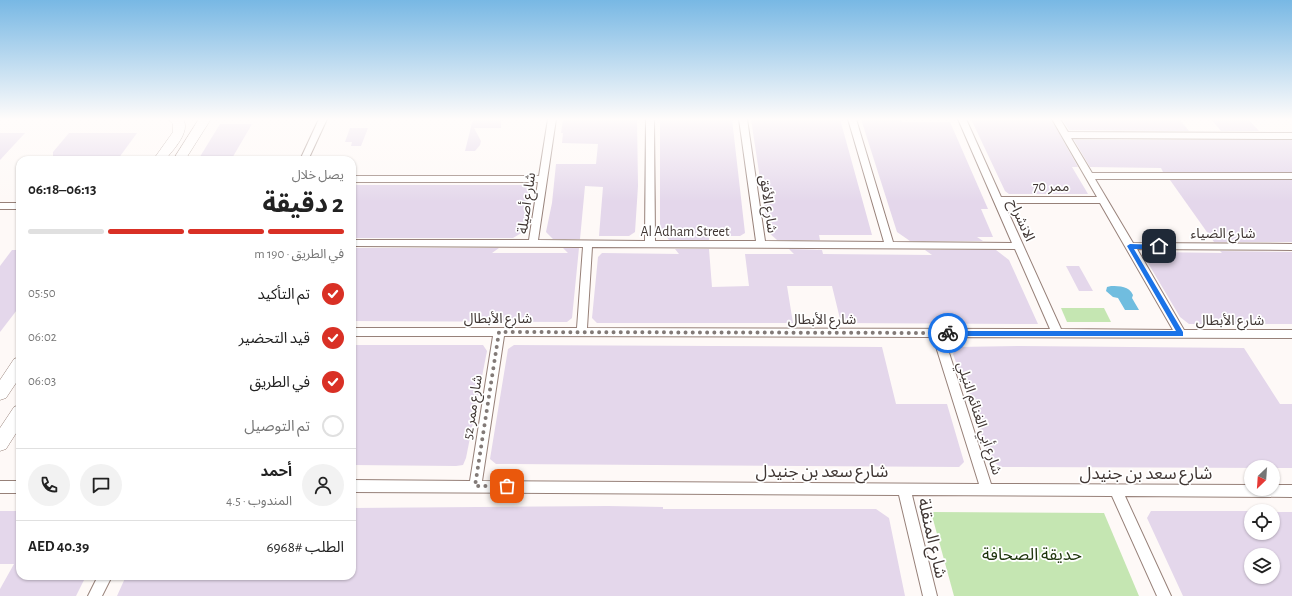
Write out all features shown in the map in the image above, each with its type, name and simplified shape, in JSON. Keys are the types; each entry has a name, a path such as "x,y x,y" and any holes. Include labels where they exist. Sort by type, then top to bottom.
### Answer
{"street":[{"path":"162,156 168,147"},
{"path":"182,156 187,147"},
{"path":"306,156 310,147"},
{"name":"شارع أصيلة","path":"533,244 547,147"},
{"path":"650,147 650,245"},
{"name":"شارع الأفق","path":"747,147 761,245"},
{"path":"860,147 890,246"},
{"name":"الانشراح","path":"974,147 1057,333"},
{"path":"1072,147 1181,334"},
{"path":"1089,176 1292,176"},
{"path":"356,179 542,179"},
{"name":"ممر 70","path":"998,200 1103,200"},
{"path":"0,206 16,206"},
{"name":"Al Adham Street","path":"356,243 1019,246"},
{"path":"582,332 588,244"},
{"name":"شارع الضياء","path":"1130,246 1292,247"},
{"name":"شارع الأبطال","path":"356,332 1292,334"},
{"name":"شارع ممر 52","path":"475,486 499,332"},
{"name":"شارع أبي الغنائم النيلي","path":"937,334 987,489"},
{"path":"0,393 16,370"},
{"path":"0,443 16,418"},
{"name":"شارع سعد بن جنيدل","path":"356,486 1292,490"},
{"path":"0,487 16,487"},
{"name":"شارع المنقلة","path":"904,489 930,596"},
{"path":"1116,490 1164,596"},
{"path":"95,596 103,580"}],"green space":[{"path":"1061,308 1104,308 1111,322 1067,322"},
{"name":"حديقة الصحافة","path":"931,512 1104,513 1139,596 954,596"}],"water":[{"path":"1121,286 1127,288 1133,295 1132,298 1139,310 1125,310 1118,298 1113,297 1106,291 1107,287"}],"building":[{"path":"0,147 12,147 0,160"},
{"path":"57,147 127,147 120,156 53,156 53,152"},
{"path":"206,147 239,147 233,156 200,156"},
{"path":"466,147 478,147 475,151 465,151"},
{"path":"598,147 637,147 638,186 635,232 629,236 599,236 603,187 585,186 580,239 553,239 546,232 552,203 556,164 596,164"},
{"path":"660,147 735,147 745,233 740,236 709,236 709,240 669,240 665,234 660,234"},
{"path":"755,147 848,147 872,235 819,235 820,240 777,240 768,232"},
{"path":"870,147 961,147 988,209 981,209 993,237 977,237 983,241 910,241 897,232"},
{"path":"984,147 1067,147 1078,167 1072,167 1088,194 1009,194 1005,191"},
{"path":"1078,147 1292,147 1292,172 1163,172 1161,168 1090,167"},
{"path":"1170,180 1292,180 1292,242 1214,242"},
{"path":"356,185 526,185 531,188 523,232 513,238 356,238"},
{"path":"356,248 499,248 492,253 568,253 563,248 579,248 572,318 567,322 356,321"},
{"path":"675,249 709,249 712,287 749,286 745,254 794,254 789,249 822,250 823,254 932,255 925,250 996,250 1009,260 1038,324 841,323 832,286 787,286 793,323 597,323 592,318 598,257 602,253 679,254"},
{"path":"12,250 16,250 16,311 0,332 0,266"},
{"path":"1220,251 1292,252 1292,324 1189,324 1180,317 1145,258 1148,252 1222,253"},
{"path":"1066,266 1079,266 1093,291 1079,291"},
{"path":"356,345 483,345 487,351 466,458 463,465 356,465"},
{"path":"514,345 882,347 896,404 947,404 964,462 959,467 496,464 490,459 508,349"},
{"path":"1019,346 1244,348 1280,404 1292,404 1292,468 1280,468 1280,460 1244,460 1244,468 1000,467 990,459 953,354 957,347"},
{"path":"608,506 663,507 663,509 876,509 889,518 905,596 117,596 124,580 356,580 356,508"},
{"path":"0,511 16,511 16,580 84,580 76,596 0,596 0,589 14,564 0,564"},
{"path":"1151,511 1244,511 1244,540 1280,540 1280,512 1292,512 1292,596 1183,596 1147,518"}],"way so far":[{"path":"507,486 475,486 499,332 948,333"}],"route":[{"path":"948,333 1181,334 1130,246 1159,246"}]}
